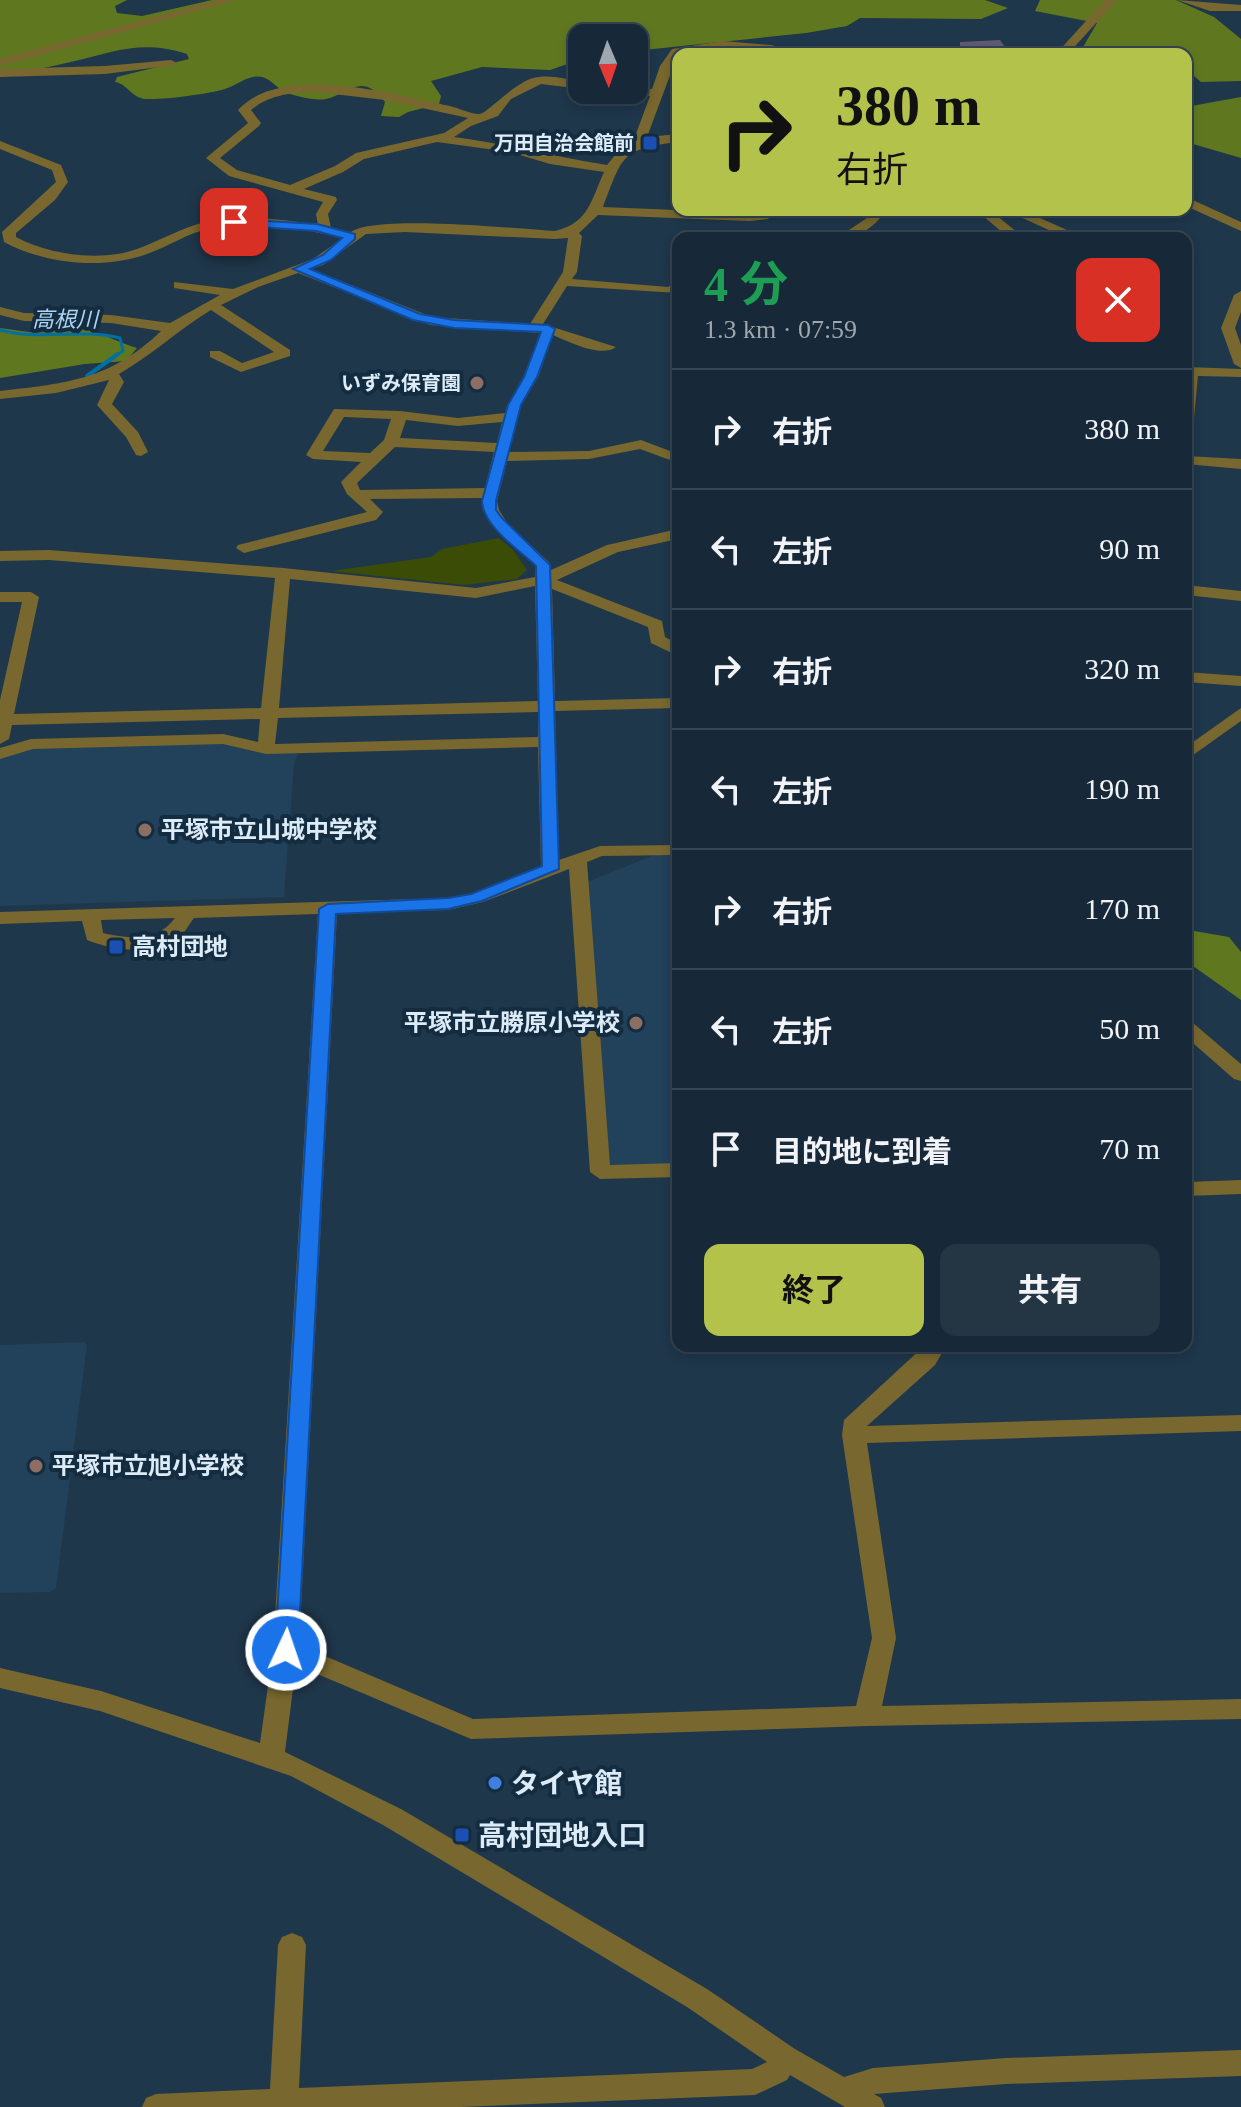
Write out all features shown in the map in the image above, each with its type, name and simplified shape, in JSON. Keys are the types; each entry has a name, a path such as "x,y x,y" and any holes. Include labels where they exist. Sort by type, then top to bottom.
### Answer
{"street":[{"path":"0,63 230,0"},
{"path":"1067,48 1111,0"},
{"path":"1183,0 1200,7 1241,8"},
{"path":"686,48 731,44 760,48"},
{"path":"569,234 580,230 597,211 610,169 639,143 672,57"},
{"path":"0,73 105,70 171,63"},
{"path":"294,188 339,169 360,156 439,139 494,113 507,96 539,80 568,83"},
{"path":"325,229 322,214 331,200 233,173 212,158 255,123 244,110 245,106 270,93 326,87 469,114 478,119"},
{"path":"648,92 656,93"},
{"path":"439,139 512,148 550,160 610,169"},
{"path":"639,143 672,139"},
{"path":"0,145 57,168 62,182 50,197 9,232 9,239 27,249 113,258 136,254 206,226 234,222 325,229 351,236"},
{"path":"1192,204 1241,227"},
{"path":"597,211 672,214"},
{"path":"724,216 763,216"},
{"path":"854,232 876,216"},
{"path":"990,216 1010,232"},
{"path":"1026,216 1064,232"},
{"path":"0,395 56,389 112,374 146,353 172,328 212,305 327,257 351,236 372,228 575,236 570,272 542,327 531,377 514,405 490,493 489,510 543,565 550,869"},
{"path":"299,269 430,321 542,327 589,344 609,347"},
{"path":"564,282 672,290"},
{"path":"179,285 235,293"},
{"path":"1239,356 1228,328 1241,295"},
{"path":"212,305 285,353 241,368 215,354"},
{"path":"0,311 24,317 111,319 172,328"},
{"path":"1192,372 1241,373"},
{"path":"112,374 117,382 104,405 133,435 141,452"},
{"path":"374,458 313,455 339,412 458,422 512,417"},
{"path":"244,548 371,517 375,512 356,495 349,482 391,442 400,415"},
{"path":"391,442 502,452 589,455 641,444 672,457"},
{"path":"1192,460 1241,464"},
{"path":"356,495 490,493"},
{"path":"0,556 49,555 283,573 476,593 543,580 613,548 672,535"},
{"path":"266,749 283,573"},
{"path":"543,580 656,624 657,639 672,648"},
{"path":"1192,591 1241,596"},
{"path":"0,597 31,597 0,739"},
{"path":"1192,677 1241,681"},
{"path":"2,719 672,703"},
{"path":"1192,750 1241,713"},
{"path":"0,754 31,744 223,739 266,749 547,742"},
{"path":"0,918 448,904 476,898 577,858 618,849 672,850"},
{"path":"577,858 600,1172 672,1170"},
{"path":"271,1757 286,1650 328,909"},
{"path":"91,916 94,936 106,943 159,941 170,936 188,913"},
{"path":"1192,1032 1241,1075"},
{"path":"1192,1189 1241,1187"},
{"path":"867,1716 884,1638 854,1435 856,1420 931,1352"},
{"path":"854,1435 1241,1423"},
{"path":"286,1650 471,1729 867,1716 1241,1709"},
{"path":"0,1678 101,1701 271,1757 392,1817 697,1998 785,2058 871,2107"},
{"path":"284,2101 292,1945"},
{"path":"156,2107 284,2101 369,2102 755,2082 777,2071 785,2058"},
{"path":"844,2090 873,2081 991,2072 1241,2063"}],"shaded area":[{"name":"平塚市立山城中学校","path":"218,742 255,752 299,751 294,764 284,897 0,906 0,757 31,747"},
{"name":"平塚市立勝原小学校","path":"654,855 672,856 672,1165 610,1167 585,883"},
{"name":"平塚市立旭小学校","path":"84,1342 87,1345 56,1588 50,1592 0,1593 0,1345"}],"green space":[{"path":"0,0 127,0 115,6 117,13 142,16 212,0 985,0 1008,8 981,19 860,18 847,26 806,33 648,50 648,24 568,24 568,64 550,70 482,67 431,81 441,96 439,104 399,117 381,116 385,102 377,93 362,86 326,99 312,99 285,92 259,76 217,91 146,99 115,82 117,77 189,59 187,54 157,48 117,51 0,76"},
{"path":"1040,0 1176,0 1214,17 1241,39 1241,81 1201,82 1192,76 1192,48 1082,48 1097,23 1035,11"},
{"path":"1241,97 1241,158 1192,144 1192,106"},
{"path":"73,327 137,348 126,361 85,364 0,378 0,328 36,333"},
{"path":"499,538 513,550 527,570 517,579 464,585 331,571 431,557 442,549"},
{"path":"1192,932 1229,937 1241,952 1241,1000 1192,965"}],"building":[{"path":"1000,40 1006,48 960,48 960,42"}],"waterway":[{"name":"高根川","path":"0,330 120,338 123,351 117,355"},
{"name":"高根川","path":"87,376 117,355"}],"place":[{"name":"万田自治会館前","path":"650,143"},
{"name":"いずみ保育園","path":"477,383"},
{"name":"平塚市立山城中学校","path":"145,830"},
{"name":"高村団地","path":"116,947"},
{"name":"平塚市立勝原小学校","path":"636,1023"},
{"name":"平塚市立旭小学校","path":"36,1466"},
{"name":"タイヤ館","path":"495,1783"},
{"name":"高村団地入口","path":"462,1835"}],"route":[{"path":"234,222 317,228 351,236 334,253 299,269 417,317 439,323 548,329 531,377 514,405 502,448 503,457 490,493 489,510 543,565 550,869 476,898 448,904 328,909 286,1650"}]}
